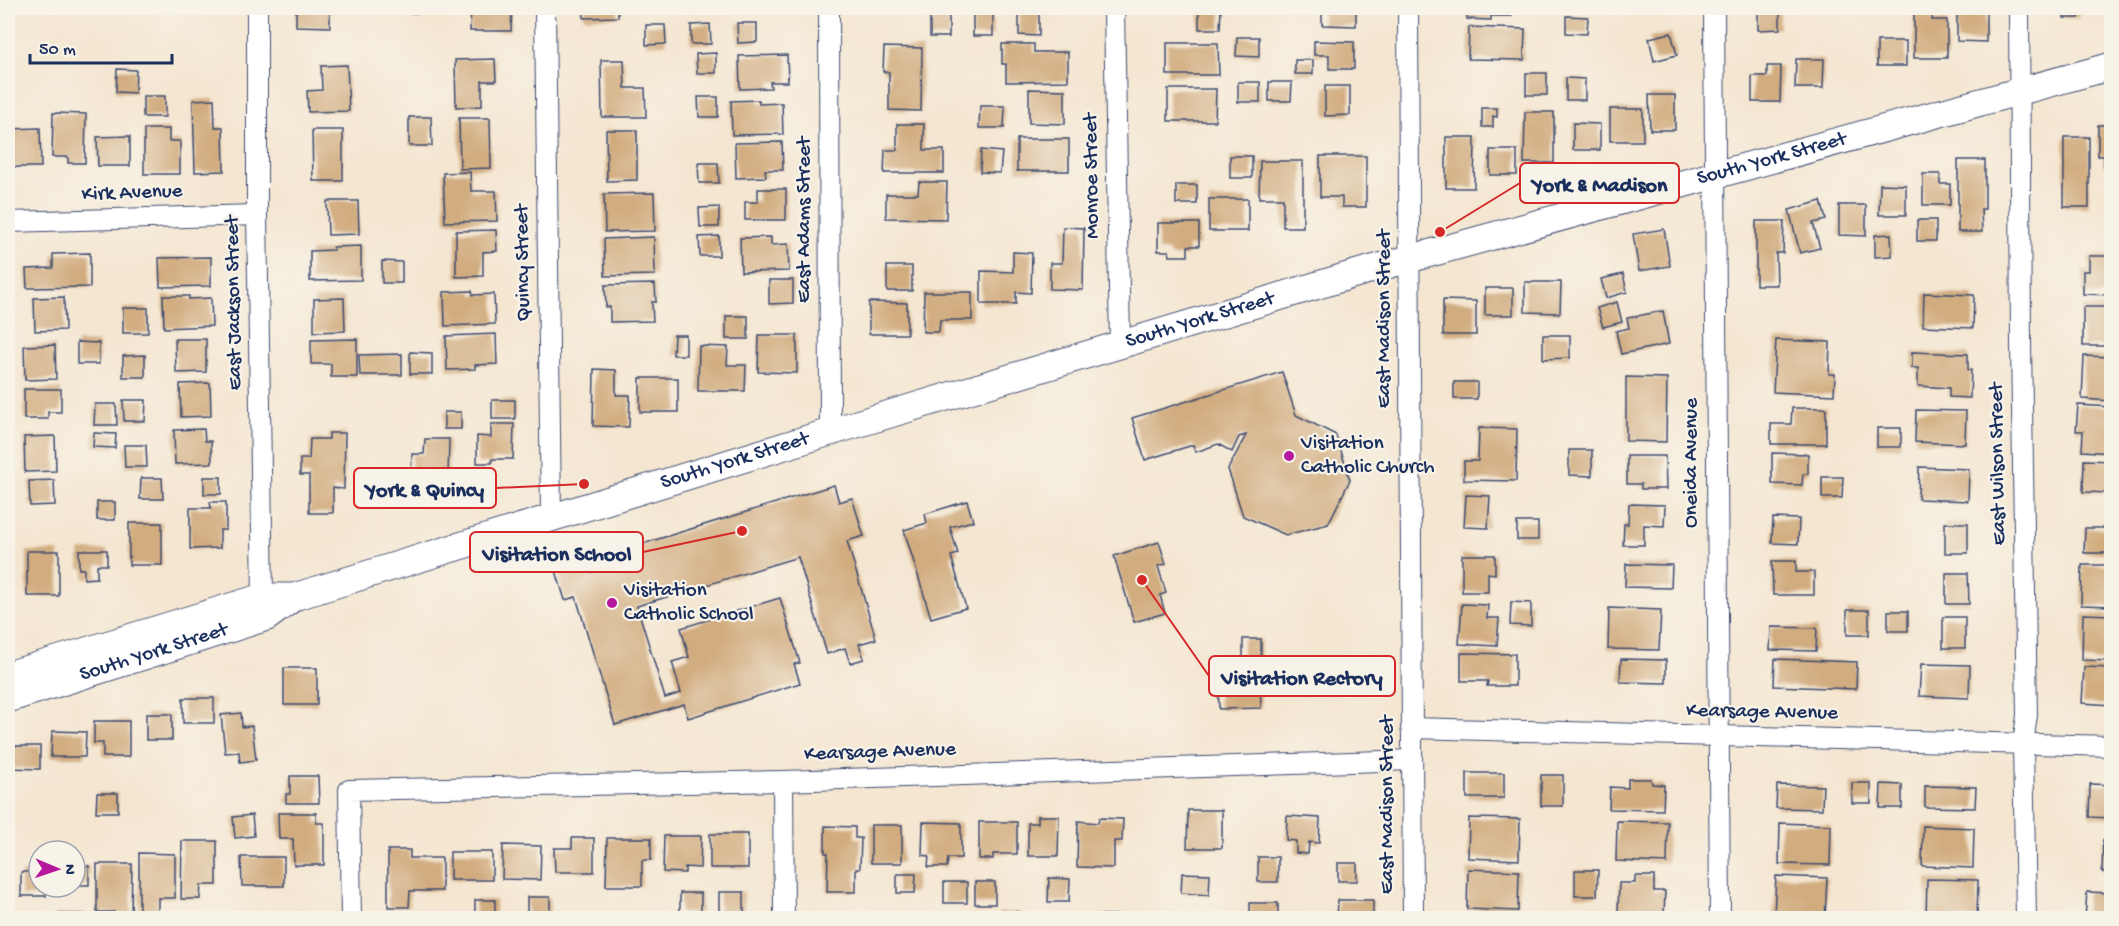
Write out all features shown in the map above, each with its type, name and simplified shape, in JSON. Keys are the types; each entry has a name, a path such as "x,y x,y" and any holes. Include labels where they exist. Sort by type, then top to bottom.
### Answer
{"main road":[{"name":"South York Street","path":"8,675 263,597 294,597 1120,344 1409,259 2112,66"},
{"name":"South York Street","path":"8,699 267,617 294,597"}],"street":[{"name":"East Jackson Street","path":"257,8 257,215 263,597"},
{"name":"Quincy Street","path":"545,8 551,518"},
{"name":"East Adams Street","path":"829,8 830,432"},
{"name":"Monroe Street","path":"1114,8 1120,344"},
{"name":"East Madison Street","path":"1408,8 1413,918"},
{"name":"Oneida Avenue","path":"1714,8 1720,918"},
{"name":"East Wilson Street","path":"2019,8 2027,715 2023,744 2026,918"},
{"name":"Kirk Avenue","path":"8,222 257,215"},
{"name":"Kearsage Avenue","path":"1411,728 2112,746"},
{"name":"Kearsage Avenue","path":"347,917 349,790 783,781 1411,759"},
{"path":"783,781 784,918"}],"building":[{"path":"296,8 330,8 330,27 296,26"},
{"path":"400,8 457,8 457,13 400,13"},
{"path":"471,8 512,8 511,31 470,31"},
{"path":"583,8 618,8 618,17 584,18"},
{"path":"1199,8 1221,8 1220,29 1199,29"},
{"path":"1322,8 1356,8 1356,26 1322,25"},
{"path":"1468,8 1512,8 1512,16 1491,16 1491,20 1467,19"},
{"path":"1758,8 1780,8 1780,29 1758,30"},
{"path":"1957,8 1986,8 1986,42 1957,41"},
{"path":"2064,8 2079,8 2079,18 2064,18"},
{"path":"1019,11 1039,12 1039,36 1019,35"},
{"path":"930,13 949,14 949,37 930,37"},
{"path":"973,13 993,13 993,36 973,36"},
{"path":"1914,13 1932,13 1932,20 1947,20 1947,58 1914,58"},
{"path":"1566,16 1588,17 1587,34 1566,33"},
{"path":"737,23 757,23 757,42 738,43"},
{"path":"710,24 711,44 691,44 691,25"},
{"path":"646,25 665,25 666,44 646,45"},
{"path":"1469,27 1525,29 1524,60 1468,59"},
{"path":"1671,33 1677,55 1654,61 1649,38"},
{"path":"1237,37 1259,37 1259,57 1236,56"},
{"path":"1314,41 1354,42 1354,69 1329,69 1329,55 1314,55"},
{"path":"1877,41 1906,41 1906,66 1877,66"},
{"path":"1167,43 1218,43 1219,75 1167,75"},
{"path":"1002,44 1034,44 1034,52 1068,52 1068,81 1006,82 1006,64 1002,64"},
{"path":"884,47 922,48 921,111 889,110 889,72 883,72"},
{"path":"716,53 716,73 697,73 696,54"},
{"path":"787,55 788,82 770,82 771,88 740,89 739,56"},
{"path":"495,59 496,81 482,81 482,106 456,107 455,60"},
{"path":"1796,59 1824,59 1823,88 1795,88"},
{"path":"601,60 624,60 625,88 645,88 646,117 602,117"},
{"path":"1295,60 1313,60 1313,74 1295,74"},
{"path":"347,65 349,111 308,112 307,91 322,90 321,66"},
{"path":"1767,66 1781,66 1780,102 1752,102 1752,76 1767,76"},
{"path":"117,69 136,70 135,93 116,92"},
{"path":"1526,73 1547,73 1547,95 1526,95"},
{"path":"1566,78 1585,79 1585,100 1566,100"},
{"path":"1238,82 1260,82 1260,102 1238,102"},
{"path":"1269,82 1292,82 1291,101 1269,101"},
{"path":"1325,86 1350,86 1350,115 1325,116"},
{"path":"1029,89 1065,90 1065,124 1029,123"},
{"path":"1168,89 1216,89 1215,121 1168,121"},
{"path":"1649,95 1675,95 1675,130 1650,130"},
{"path":"143,96 165,96 165,117 143,117"},
{"path":"698,97 718,97 718,117 699,117"},
{"path":"214,99 215,127 223,127 224,171 195,172 193,100"},
{"path":"759,100 759,104 782,103 783,134 732,135 731,101"},
{"path":"980,106 1005,106 1004,128 979,128"},
{"path":"1482,108 1497,108 1497,117 1493,116 1493,127 1482,127"},
{"path":"1610,109 1643,109 1643,141 1610,141"},
{"path":"1525,112 1554,112 1554,163 1524,163"},
{"path":"53,113 86,114 85,163 68,163 68,157 52,157"},
{"path":"409,117 431,117 432,146 409,146"},
{"path":"459,118 490,118 491,168 460,169"},
{"path":"1573,123 1600,124 1600,150 1573,150"},
{"path":"897,124 924,124 924,150 944,150 944,173 884,173 885,150 897,150"},
{"path":"2098,125 2112,125 2112,166 2104,166 2104,156 2098,156"},
{"path":"40,128 41,167 8,167 8,129"},
{"path":"144,129 169,129 169,141 180,141 180,174 144,174"},
{"path":"312,130 343,130 343,181 313,181"},
{"path":"606,130 637,130 637,180 607,181"},
{"path":"130,136 130,166 98,166 97,137"},
{"path":"1446,137 1475,137 1474,188 1446,188"},
{"path":"2064,137 2089,137 2089,207 2064,207"},
{"path":"1017,139 1069,139 1069,171 1017,171"},
{"path":"782,142 783,170 765,170 766,177 736,178 735,143"},
{"path":"981,150 1002,152 1000,173 980,172"},
{"path":"1490,150 1517,150 1517,175 1490,175"},
{"path":"1230,156 1252,156 1252,178 1230,178"},
{"path":"1320,156 1366,156 1366,207 1342,207 1342,197 1320,197"},
{"path":"1958,160 1985,160 1985,209 1981,209 1982,232 1958,232"},
{"path":"1260,161 1303,161 1303,227 1283,227 1283,198 1259,198"},
{"path":"698,163 718,163 719,183 699,183"},
{"path":"470,172 471,191 496,191 497,221 445,222 443,173"},
{"path":"1923,174 1940,174 1940,184 1950,184 1950,205 1923,205"},
{"path":"919,182 947,182 946,219 886,218 886,194 918,194"},
{"path":"1880,184 1906,185 1906,215 1879,215"},
{"path":"1176,185 1197,185 1197,204 1176,204"},
{"path":"758,189 786,189 786,220 745,220 745,202 758,202"},
{"path":"654,193 655,231 605,232 604,194"},
{"path":"1209,199 1248,199 1248,231 1209,231"},
{"path":"327,201 358,201 359,234 328,235"},
{"path":"1821,201 1826,220 1813,223 1820,248 1800,253 1789,210"},
{"path":"1839,205 1866,205 1866,236 1839,235"},
{"path":"719,207 719,227 700,227 699,208"},
{"path":"1917,220 1936,220 1936,241 1917,241"},
{"path":"1756,221 1784,221 1783,253 1776,253 1777,285 1756,285"},
{"path":"1158,223 1199,223 1199,246 1188,246 1188,256 1170,256 1169,251 1158,251"},
{"path":"1063,227 1084,228 1083,290 1050,289 1050,263 1062,263"},
{"path":"1664,229 1670,266 1639,271 1633,234"},
{"path":"496,230 497,251 483,252 483,276 456,277 456,231"},
{"path":"1891,234 1892,256 1875,257 1875,235"},
{"path":"719,236 719,256 700,256 699,237"},
{"path":"654,237 655,275 605,276 604,239"},
{"path":"771,237 771,245 788,244 789,271 741,272 740,238"},
{"path":"361,246 361,280 310,281 310,251"},
{"path":"1013,252 1032,253 1031,293 1016,292 1016,304 981,304 981,271 1013,272"},
{"path":"90,253 90,287 27,288 26,269 53,268 53,254"},
{"path":"2089,256 2112,256 2112,295 2083,294 2083,271 2089,271"},
{"path":"211,257 211,286 160,287 159,258"},
{"path":"382,261 402,262 402,283 382,283"},
{"path":"887,266 912,266 912,291 887,291"},
{"path":"1623,274 1627,292 1606,298 1601,279"},
{"path":"769,280 793,280 793,303 769,304"},
{"path":"1525,282 1561,282 1560,313 1525,312"},
{"path":"655,284 656,302 652,302 653,321 610,322 610,307 606,307 605,285"},
{"path":"1485,288 1513,288 1513,315 1485,315"},
{"path":"472,291 473,295 494,294 495,324 445,326 444,292"},
{"path":"924,292 972,292 972,320 940,320 939,332 923,332"},
{"path":"1924,293 1974,295 1973,328 1923,326"},
{"path":"163,296 189,296 189,299 211,298 212,326 164,328"},
{"path":"64,297 65,330 35,331 34,298"},
{"path":"344,298 345,331 314,332 314,299"},
{"path":"1443,300 1476,301 1476,335 1443,335"},
{"path":"869,302 907,303 907,334 869,334"},
{"path":"1617,302 1622,322 1603,327 1597,308"},
{"path":"2083,307 2112,307 2112,346 2083,346"},
{"path":"123,308 148,308 148,333 123,333"},
{"path":"1663,311 1669,344 1621,354 1616,331 1629,328 1627,318"},
{"path":"726,316 748,316 748,339 726,339"},
{"path":"496,334 497,364 475,365 475,369 447,370 446,336"},
{"path":"674,335 686,335 686,355 673,355"},
{"path":"759,335 797,335 797,373 758,372"},
{"path":"1543,335 1570,335 1570,358 1543,359"},
{"path":"175,339 206,339 206,372 176,373"},
{"path":"357,339 357,377 331,377 331,364 311,364 311,340"},
{"path":"1776,340 1830,342 1829,374 1835,374 1834,395 1773,392"},
{"path":"77,342 99,343 99,364 77,364"},
{"path":"55,345 56,379 25,380 24,346"},
{"path":"699,346 728,347 727,365 746,365 745,391 698,391"},
{"path":"410,352 432,353 432,374 410,374"},
{"path":"1912,352 1968,354 1968,370 1971,370 1970,398 1949,397 1949,388 1918,386 1918,368 1912,368"},
{"path":"402,354 402,375 360,375 359,355"},
{"path":"145,355 145,377 123,377 123,356"},
{"path":"2084,356 2112,357 2112,401 2082,399"},
{"path":"594,369 616,370 616,395 630,395 629,427 593,426"},
{"name":"Visitation Catholic Church","path":"1282,372 1296,415 1336,435 1350,480 1328,524 1286,535 1243,516 1228,469 1246,435 1239,437 1232,452 1218,444 1196,452 1193,445 1145,460 1132,418"},
{"path":"1626,377 1667,378 1666,442 1626,441"},
{"path":"640,378 678,378 678,412 640,412"},
{"path":"1454,382 1477,382 1477,399 1454,399"},
{"path":"210,383 211,416 181,417 180,384"},
{"path":"24,389 61,389 61,412 48,412 48,419 24,419"},
{"path":"123,400 146,400 145,421 124,421"},
{"path":"492,400 515,400 515,419 492,419"},
{"path":"95,404 116,404 117,425 94,425"},
{"path":"2078,405 2112,407 2112,453 2082,451 2083,431 2076,431"},
{"path":"1792,408 1826,408 1826,444 1771,444 1771,424 1791,424"},
{"path":"1916,410 1966,411 1965,444 1915,442"},
{"path":"444,412 461,412 461,429 444,429"},
{"path":"491,424 514,424 513,459 492,459 492,463 477,463 477,436 491,437"},
{"path":"1479,428 1517,429 1516,481 1464,480 1464,461 1478,461"},
{"path":"1877,428 1901,428 1901,447 1877,447"},
{"path":"204,429 205,441 211,441 212,463 175,464 174,430"},
{"path":"94,433 116,434 115,448 93,447"},
{"path":"329,433 345,433 344,489 333,488 333,513 309,513 309,475 300,475 300,459 309,459 310,439 329,439"},
{"path":"55,436 56,471 25,472 24,437"},
{"path":"425,439 449,439 448,478 430,478 430,482 411,482 412,454 424,454"},
{"path":"124,445 146,445 147,467 125,467"},
{"path":"1569,450 1592,450 1592,476 1569,475"},
{"path":"1772,453 1808,454 1808,474 1803,474 1802,485 1772,484"},
{"path":"1627,456 1665,456 1666,489 1641,489 1641,484 1627,484"},
{"path":"2084,460 2112,461 2112,493 2083,492"},
{"path":"1919,467 1969,469 1968,501 1918,499"},
{"path":"204,477 221,477 221,494 204,494"},
{"path":"1822,477 1843,477 1842,498 1822,498"},
{"path":"141,478 162,478 163,499 140,499"},
{"path":"54,480 55,505 30,506 29,481"},
{"name":"Visitation Catholic School","path":"834,485 839,502 852,498 864,536 847,541 876,639 859,644 864,659 850,663 845,648 827,654 798,557 637,606 665,698 681,693 672,662 689,657 681,628 780,598 800,663 794,664 800,683 688,718 684,704 615,725 576,597 565,600 556,571 589,561 592,572 607,568 603,556"},
{"path":"1466,495 1490,496 1488,528 1464,527"},
{"path":"967,501 973,521 950,527 958,554 951,556 966,608 931,618 904,530 927,523 925,514"},
{"path":"97,502 115,502 115,520 97,520"},
{"path":"210,502 226,502 226,530 220,530 220,548 190,549 190,508 211,508"},
{"path":"1629,504 1665,505 1664,526 1644,525 1644,545 1623,545 1624,524 1628,524"},
{"path":"1773,518 1799,519 1798,544 1772,543"},
{"path":"1517,522 1538,522 1538,540 1517,540"},
{"path":"129,523 162,523 162,565 129,565"},
{"path":"1945,523 1968,523 1968,553 1945,553"},
{"path":"2085,528 2112,528 2112,553 2084,553"},
{"path":"1159,542 1166,564 1158,566 1166,593 1160,595 1165,613 1134,622 1114,556"},
{"path":"79,550 107,550 107,565 97,565 97,578 84,579 84,569 79,569"},
{"path":"27,551 59,551 59,596 27,596"},
{"path":"1462,555 1495,555 1495,574 1488,573 1488,592 1462,592"},
{"path":"1772,561 1796,561 1796,572 1814,572 1814,595 1773,595"},
{"path":"1626,564 1672,565 1671,588 1625,587"},
{"path":"2082,565 2112,565 2112,606 2081,605"},
{"path":"1946,573 1968,573 1969,604 1946,604"},
{"path":"1511,602 1531,603 1531,626 1510,625"},
{"path":"1462,604 1488,605 1487,618 1499,618 1497,646 1459,644"},
{"path":"1609,608 1661,610 1659,650 1608,649"},
{"path":"1847,610 1869,610 1869,635 1847,635"},
{"path":"1888,611 1908,611 1908,631 1888,631"},
{"path":"2083,614 2112,615 2112,661 2082,660"},
{"path":"1943,617 1965,617 1965,648 1943,648"},
{"path":"1771,627 1817,628 1816,651 1770,650"},
{"path":"1243,639 1261,639 1261,659 1243,659"},
{"path":"1461,653 1515,654 1515,686 1487,686 1488,681 1461,681"},
{"path":"1621,659 1666,660 1666,683 1620,682"},
{"path":"1775,659 1857,662 1856,689 1774,686"},
{"path":"1921,664 1970,665 1969,698 1919,696"},
{"path":"2084,667 2112,668 2112,705 2082,703"},
{"path":"284,668 317,668 317,705 284,705"},
{"path":"1260,681 1261,708 1219,709 1218,683"},
{"path":"183,698 214,698 214,723 183,723"},
{"path":"241,713 242,727 252,726 256,760 240,762 239,752 225,753 221,715"},
{"path":"146,714 172,714 172,740 146,740"},
{"path":"94,721 129,721 129,757 103,757 103,743 94,743"},
{"path":"52,731 86,732 85,757 51,757"},
{"path":"9,746 40,746 40,769 9,768"},
{"path":"1467,773 1504,773 1504,798 1467,798"},
{"path":"1541,775 1563,775 1563,806 1541,806"},
{"path":"290,776 318,776 319,803 286,803 286,794 290,794"},
{"path":"1628,779 1651,779 1652,784 1664,785 1663,810 1609,809 1610,787 1628,788"},
{"path":"1852,783 1871,783 1871,803 1852,803"},
{"path":"1881,784 1902,785 1902,808 1880,808"},
{"path":"2090,784 2112,785 2112,818 2089,817"},
{"path":"1777,785 1823,786 1822,809 1776,808"},
{"path":"1925,786 1976,787 1975,808 1925,807"},
{"path":"97,793 118,793 118,812 96,812"},
{"path":"1188,810 1222,810 1222,848 1187,848"},
{"path":"278,813 316,813 316,823 324,823 324,865 294,865 293,839 279,839"},
{"path":"252,815 254,836 235,838 233,817"},
{"path":"1038,816 1059,816 1058,856 1028,856 1028,823 1038,823"},
{"path":"1287,816 1320,818 1319,843 1309,842 1308,854 1296,853 1296,841 1286,840"},
{"path":"1099,818 1123,819 1122,841 1114,841 1114,868 1077,867 1078,821 1098,823"},
{"path":"1469,818 1520,819 1519,860 1468,858"},
{"path":"1617,821 1668,822 1667,863 1616,861"},
{"path":"923,822 961,823 961,858 948,858 947,867 928,867 929,856 922,855"},
{"path":"979,822 1017,822 1017,854 993,854 993,859 979,859"},
{"path":"1780,823 1831,825 1830,865 1779,864"},
{"path":"871,825 902,825 902,863 871,863"},
{"path":"825,826 855,827 855,838 861,838 860,869 856,869 856,892 827,892 828,853 825,853"},
{"path":"1923,826 1974,828 1973,868 1922,866"},
{"path":"710,834 748,834 748,868 710,868"},
{"path":"664,836 701,836 700,868 685,867 685,873 663,872"},
{"path":"572,838 594,838 594,872 555,872 554,848 572,848"},
{"path":"607,838 651,838 651,860 642,860 642,886 606,886"},
{"path":"2103,840 2112,840 2112,873 2102,872"},
{"path":"182,841 217,841 217,885 201,885 200,899 181,899"},
{"path":"503,845 541,846 540,880 502,879"},
{"path":"388,850 410,850 410,858 442,858 442,891 410,891 409,907 388,907"},
{"path":"450,852 492,852 492,880 450,880"},
{"path":"139,853 175,854 175,898 158,898 158,911 139,911"},
{"path":"241,857 284,857 284,886 242,886"},
{"path":"1258,857 1278,857 1278,882 1258,882"},
{"path":"1338,863 1357,863 1357,881 1338,881"},
{"path":"97,864 132,864 131,918 114,918 114,912 97,912"},
{"path":"87,866 89,866 89,885 87,885"},
{"path":"1468,869 1519,871 1518,911 1467,909"},
{"path":"1575,870 1598,870 1597,896 1575,896"},
{"path":"21,872 27,872 27,896 21,896"},
{"path":"1182,873 1210,874 1209,895 1181,893"},
{"path":"897,874 916,874 915,893 897,893"},
{"path":"1635,876 1654,876 1654,891 1665,891 1664,915 1618,913 1619,883 1635,883"},
{"path":"1776,876 1827,878 1825,918 1774,916"},
{"path":"1049,878 1070,879 1069,902 1048,902"},
{"path":"1927,879 1978,880 1977,918 1926,918"},
{"path":"944,882 967,882 967,903 944,903"},
{"path":"975,882 995,882 995,904 975,904"},
{"path":"719,892 744,892 744,913 719,913"},
{"path":"2087,892 2112,893 2112,918 2085,918"},
{"path":"680,893 701,893 701,913 680,913"},
{"path":"527,897 550,897 550,918 527,918"},
{"path":"475,900 495,900 495,918 475,918"},
{"path":"1338,900 1373,900 1373,918 1337,918"},
{"path":"1250,903 1278,903 1278,918 1250,918"},
{"path":"999,912 1019,912 1019,918 999,918"},
{"path":"55,914 85,914 85,918 55,918"},
{"path":"1102,915 1123,915 1123,918 1102,918"}],"place":[{"name":"York & Madison","path":"1440,232"},
{"name":"Visitation Catholic Church","path":"1289,456"},
{"name":"York & Quincy","path":"584,484"},
{"name":"Visitation School","path":"742,531"},
{"name":"Visitation Rectory","path":"1142,580"},
{"name":"Visitation Catholic School","path":"612,603"}]}
